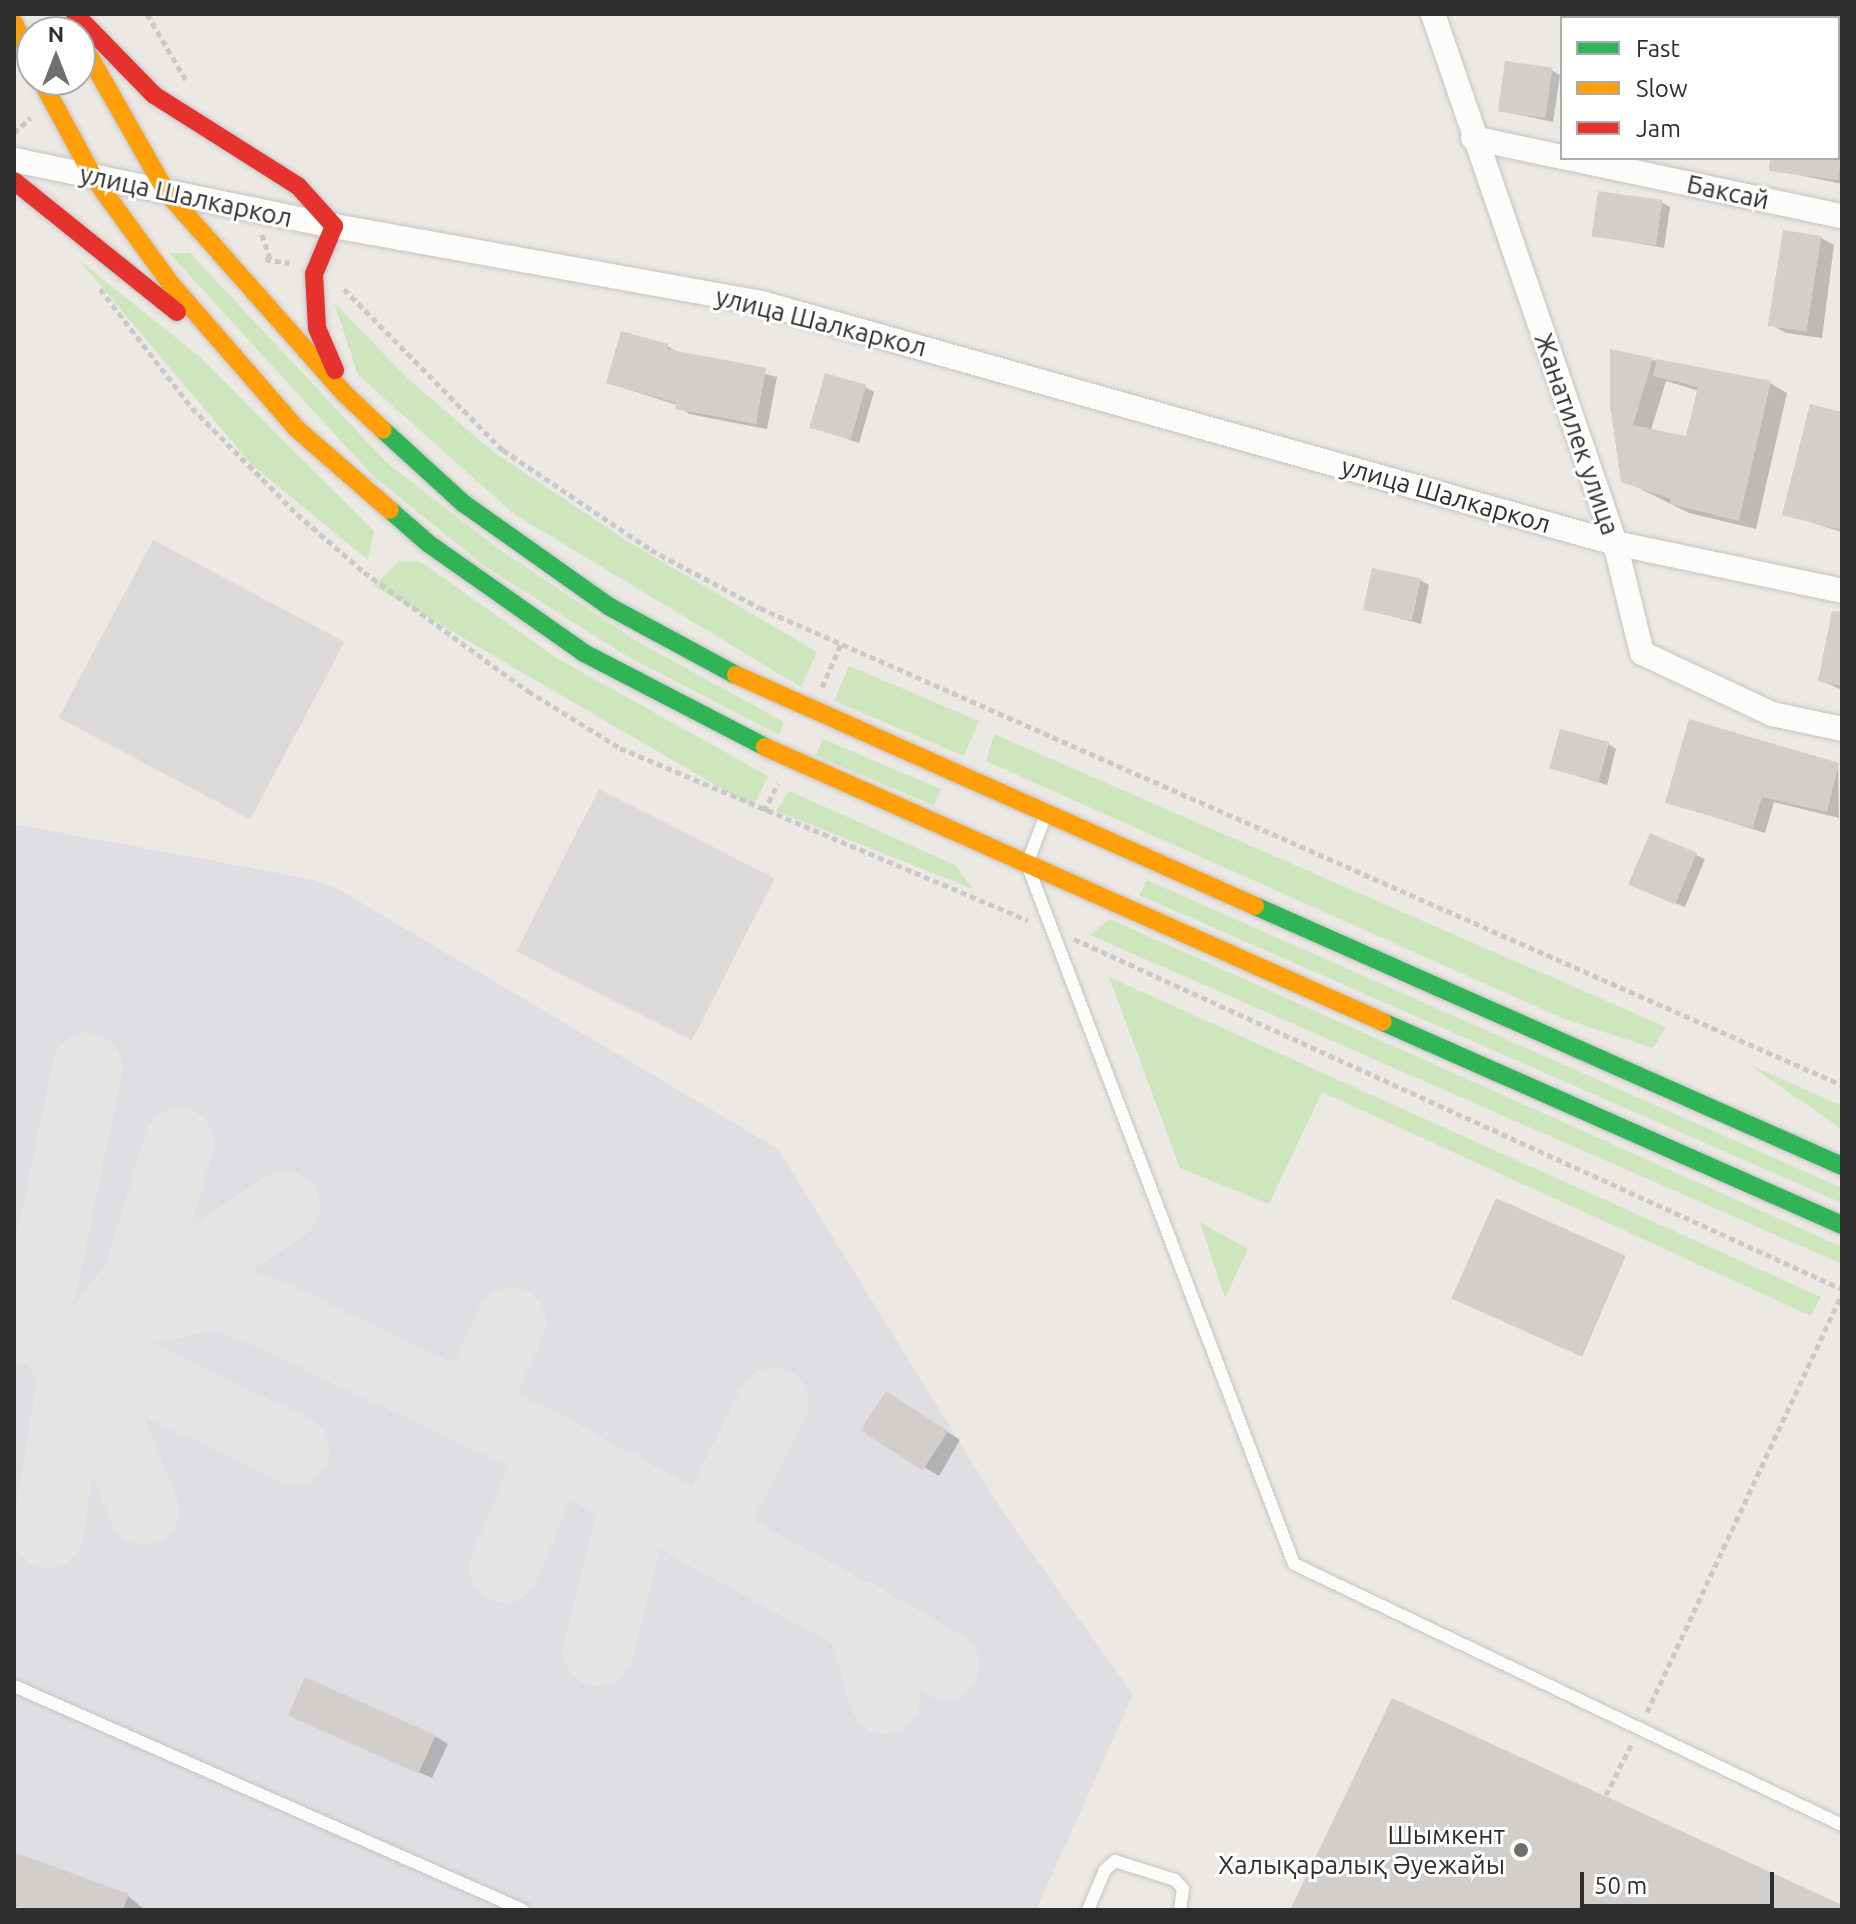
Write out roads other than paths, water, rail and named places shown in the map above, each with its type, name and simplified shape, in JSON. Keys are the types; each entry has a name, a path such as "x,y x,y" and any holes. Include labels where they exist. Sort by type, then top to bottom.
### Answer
{"street":[{"path":"75,14 154,95 298,186 334,226 316,269 317,328 345,394"},
{"name":"Жанатилек улица","path":"1433,14 1473,138 1615,543 1642,653 1772,714 1842,729"},
{"path":"96,68 167,193 345,394 463,503 610,607 747,681 1842,1166"},
{"path":"50,96 94,178 170,283 297,429 429,544 584,653 723,729 1842,1225"},
{"name":"Баксай","path":"1473,138 1560,156"},
{"name":"улица Шалкаркол","path":"14,160 334,226 758,302 1615,543 1842,591"},
{"name":"Баксай","path":"1579,160 1842,216"},
{"path":"14,181 240,361"}],"lane":[{"path":"1047,814 1027,864 1057,932 1294,1564 1842,1825"},
{"path":"14,1686 523,1910"},
{"path":"1088,1910 1105,1870 1115,1861 1175,1880 1183,1889 1180,1910"}],"place":[{"name":"Шымкент Халықаралық Әуежайы","path":"1521,1850"}]}
